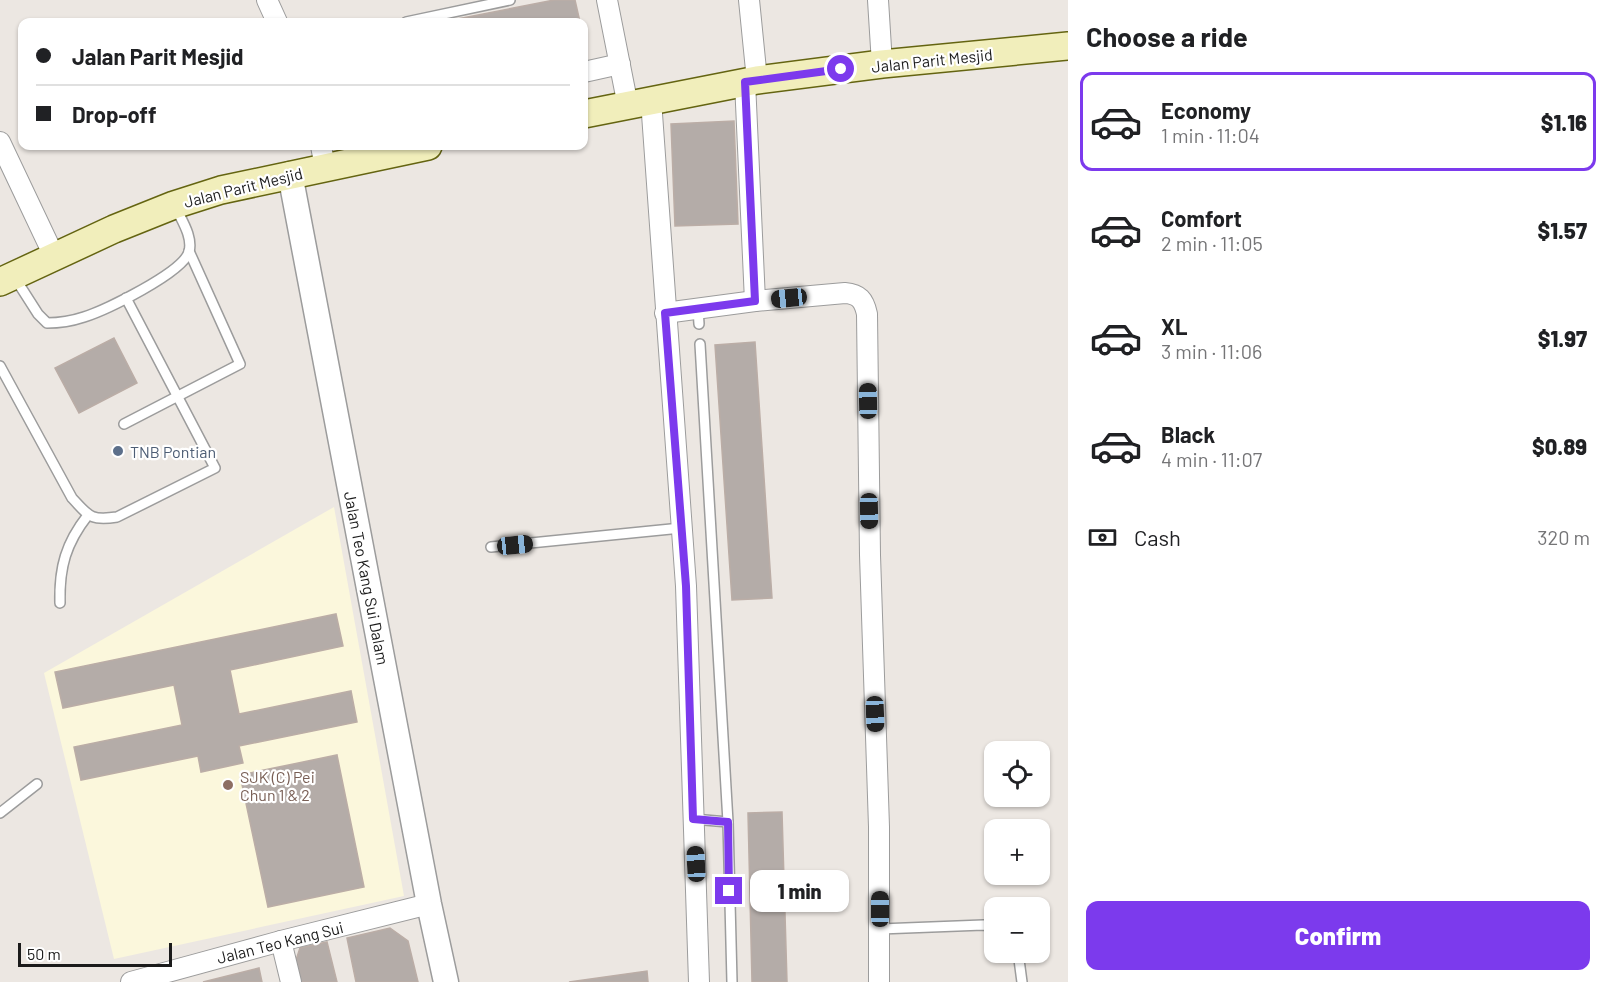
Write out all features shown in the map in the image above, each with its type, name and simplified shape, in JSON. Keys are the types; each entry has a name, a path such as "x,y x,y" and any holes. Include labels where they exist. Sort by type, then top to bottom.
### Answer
{"main road":[{"name":"Jalan Parit Mesjid","path":"588,113 751,81 882,64 1068,46"},
{"name":"Jalan Parit Mesjid","path":"7,279 54,256 174,205 221,189 290,174 323,156 386,150"}],"street":[{"path":"267,0 274,18"},
{"path":"607,0 620,64 639,103 665,313 686,586 699,982"},
{"path":"748,0 755,301"},
{"path":"878,0 882,64"},
{"path":"588,71 620,64"},
{"path":"0,142 54,256"},
{"name":"Jalan Teo Kang Sui Dalam","path":"290,174 429,904 446,982"},
{"path":"665,313 699,316 755,301 854,294 862,299 867,314 870,555 879,827 879,982"},
{"name":"Jalan Teo Kang Sui","path":"131,982 429,904"},
{"path":"281,941 291,982"}],"lane":[{"path":"425,18 510,0"},
{"path":"124,424 240,364 189,251 187,231 174,205"},
{"path":"7,279 48,323 61,323 84,317 126,298 171,272 184,261 189,251"},
{"path":"0,366 72,498 88,515 100,520 117,517 215,468 126,298"},
{"path":"700,344 728,822 732,982"},
{"path":"60,603 60,581 64,559 75,532 88,515"},
{"path":"491,548 681,528"},
{"path":"0,813 37,784"},
{"path":"693,819 728,822"},
{"path":"880,929 984,925"},
{"path":"1019,963 1022,982"}],"shaded area":[{"name":"SJK (C) Pei Chun 1 & 2","path":"334,507 404,896 114,959 44,673"}],"building":[{"path":"554,0 575,0 579,18 462,18"},
{"path":"734,121 738,224 675,226 671,124"},
{"path":"114,338 137,383 79,413 55,368"},
{"path":"755,342 772,598 732,600 715,345"},
{"path":"336,614 343,646 230,670 239,714 351,691 357,722 239,746 243,763 201,772 198,756 81,780 74,747 182,725 174,685 63,708 55,672"},
{"path":"337,755 364,887 268,907 240,775"},
{"path":"782,812 787,982 752,982 748,813"},
{"path":"390,928 408,941 418,982 356,982 347,938"},
{"path":"327,942 337,982 298,982 294,966 300,948"},
{"path":"259,968 262,982 203,982"},
{"path":"647,971 648,982 569,982"}],"place":[{"name":"TNB Pontian","path":"118,451"},
{"name":"SJK (C) Pei Chun 1 & 2","path":"228,785"}],"route":[{"path":"729,891 728,822 693,819 686,586 665,313 755,301 745,82 841,69"}]}
